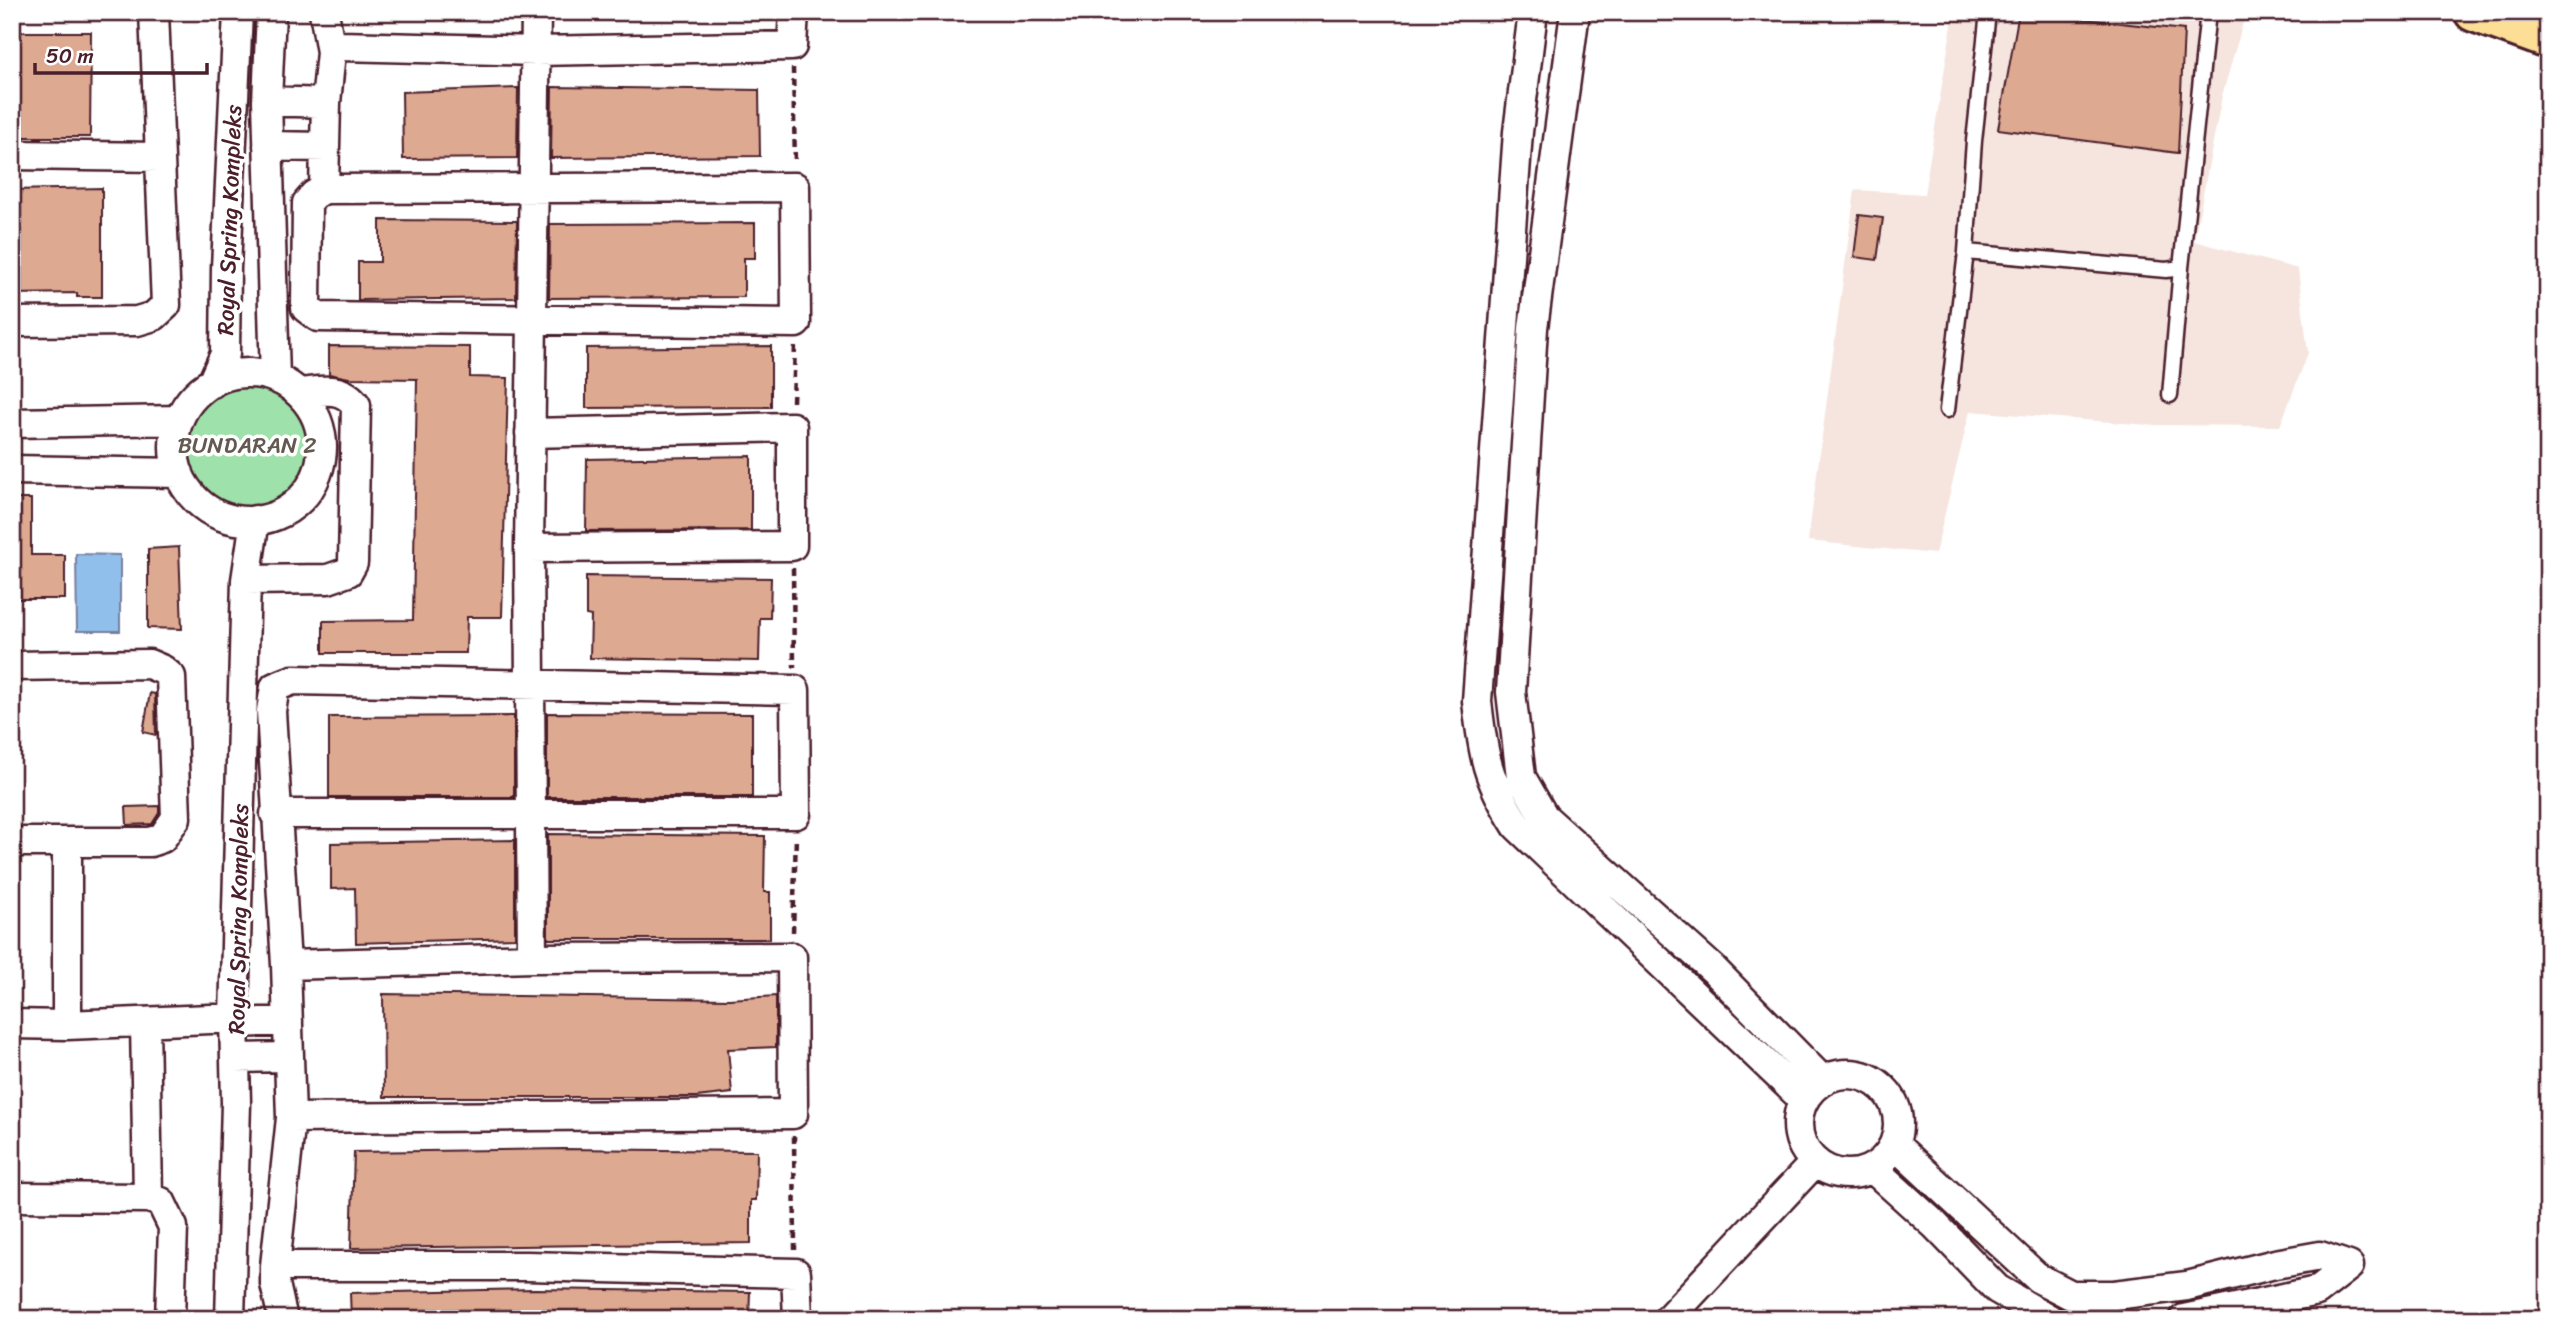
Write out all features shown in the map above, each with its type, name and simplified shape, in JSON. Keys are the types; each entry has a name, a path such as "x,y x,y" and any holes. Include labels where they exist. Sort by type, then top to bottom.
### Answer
{"main road":[{"path":"2474,12 2548,39"}],"street":[{"path":"12,322 113,324 136,321 160,312 166,305 154,12"},
{"name":"Royal Spring Kompleks","path":"212,383 225,354 226,268 238,12"},
{"name":"Royal Spring Kompleks","path":"271,12 267,101 275,378"},
{"path":"324,12 331,52 326,103 324,189"},
{"path":"532,958 529,548 536,12"},
{"path":"331,52 340,46 536,51 792,46 794,12"},
{"path":"1533,12 1518,132 1477,701 1483,758 1496,794 1517,826 1813,1090"},
{"path":"1575,12 1533,328 1511,692 1521,776 1544,817 1713,969 1813,1090"},
{"path":"267,101 326,103"},
{"path":"268,146 325,147"},
{"path":"12,155 159,157"},
{"path":"796,187 796,323 318,317 310,313 304,300 306,211 309,199 324,189 796,187"},
{"path":"243,374 275,378 299,393 308,404 320,429 321,457 318,471 304,495 294,505 269,518 228,518 203,506 185,485 179,473 174,447 179,420 198,393 212,383 243,374"},
{"path":"246,580 328,579 348,572 353,563 356,405 350,396 341,392 299,393"},
{"path":"12,423 179,420"},
{"path":"529,548 792,546 792,427 530,433"},
{"path":"12,470 179,473"},
{"name":"Royal Spring Kompleks","path":"230,1319 234,1020 246,580 255,520"},
{"path":"12,666 149,664 171,677 176,818 162,838 133,844 12,842"},
{"path":"275,814 796,814 795,690 283,682 275,687 271,696 275,814 286,965 291,1118 275,1266 275,1284 283,1319"},
{"path":"67,842 67,1025"},
{"path":"286,965 532,958 792,957 793,1115 291,1118"},
{"path":"12,1024 288,1021"},
{"path":"145,1022 148,1198"},
{"path":"235,1058 289,1057"},
{"path":"1853,1073 1868,1077 1882,1086 1897,1113 1898,1129 1894,1144 1885,1158 1871,1168 1855,1174 1837,1173 1815,1161 1800,1140 1797,1123 1813,1090 1837,1074 1853,1073"},
{"path":"1894,1144 2038,1278 2071,1295 2114,1295 2187,1286 2320,1256 2349,1266 2317,1291 2184,1319"},
{"path":"1668,1319 1815,1161"},
{"path":"1871,1168 1935,1225 1997,1289 2049,1319"},
{"path":"12,1197 148,1198 161,1202 173,1227 170,1319"},
{"path":"275,1266 527,1266 796,1273 798,1319"}],"lane":[{"path":"1947,410 1966,252 1973,141 1988,12"},
{"path":"2170,395 2208,12"},
{"path":"1966,252 2155,269 2181,268"}],"path":[{"path":"792,46 796,187"},
{"path":"792,427 796,323"},
{"path":"792,546 795,690"},
{"path":"792,957 796,814"},
{"path":"793,1115 796,1273"}],"shaded area":[{"path":"1954,12 2246,12 2222,96 2194,241 2298,269 2308,353 2280,426 2149,425 1970,411 1935,554 1808,541 1855,190 1924,194"}],"green space":[{"name":"BUNDARAN 2","path":"249,381 274,386 296,401 311,423 316,448 311,473 296,495 274,510 249,515 224,510 202,495 187,473 182,448 187,423 202,401 224,386"}],"water":[{"path":"76,554 120,555 120,631 77,631"}],"building":[{"path":"2019,12 2184,30 2178,153 1998,129"},
{"path":"12,32 91,32 90,137 12,137"},
{"path":"552,87 759,90 760,156 551,158"},
{"path":"518,88 517,158 403,159 402,92"},
{"path":"102,188 102,297 77,297 77,293 12,294 12,190"},
{"path":"1859,215 1883,218 1877,260 1854,257"},
{"path":"380,220 517,221 516,298 358,300 358,262 380,262"},
{"path":"755,223 755,258 744,258 744,297 549,298 550,224"},
{"path":"329,346 470,347 470,377 508,378 502,617 467,617 466,653 323,653 323,621 413,620 417,379 349,378 329,374"},
{"path":"771,346 771,407 586,408 586,348"},
{"path":"751,456 751,530 586,531 587,459"},
{"path":"12,499 31,499 31,555 65,555 65,599 12,599"},
{"path":"179,547 182,629 148,628 148,549"},
{"path":"586,576 771,578 770,618 760,618 759,661 590,658 591,616 586,615"},
{"path":"150,693 155,694 156,735 143,732"},
{"path":"547,713 752,714 752,797 547,797"},
{"path":"514,716 514,797 329,797 329,717"},
{"path":"159,806 159,813 152,824 127,825 126,807"},
{"path":"548,834 765,836 764,892 770,892 770,939 548,939"},
{"path":"515,840 515,938 356,943 355,888 331,889 331,843"},
{"path":"383,994 729,999 776,996 776,1047 728,1049 732,1093 696,1097 384,1097"},
{"path":"563,1149 757,1151 756,1200 751,1200 751,1243 351,1248 354,1152"},
{"path":"535,1289 750,1292 749,1319 351,1319 350,1293"}]}
